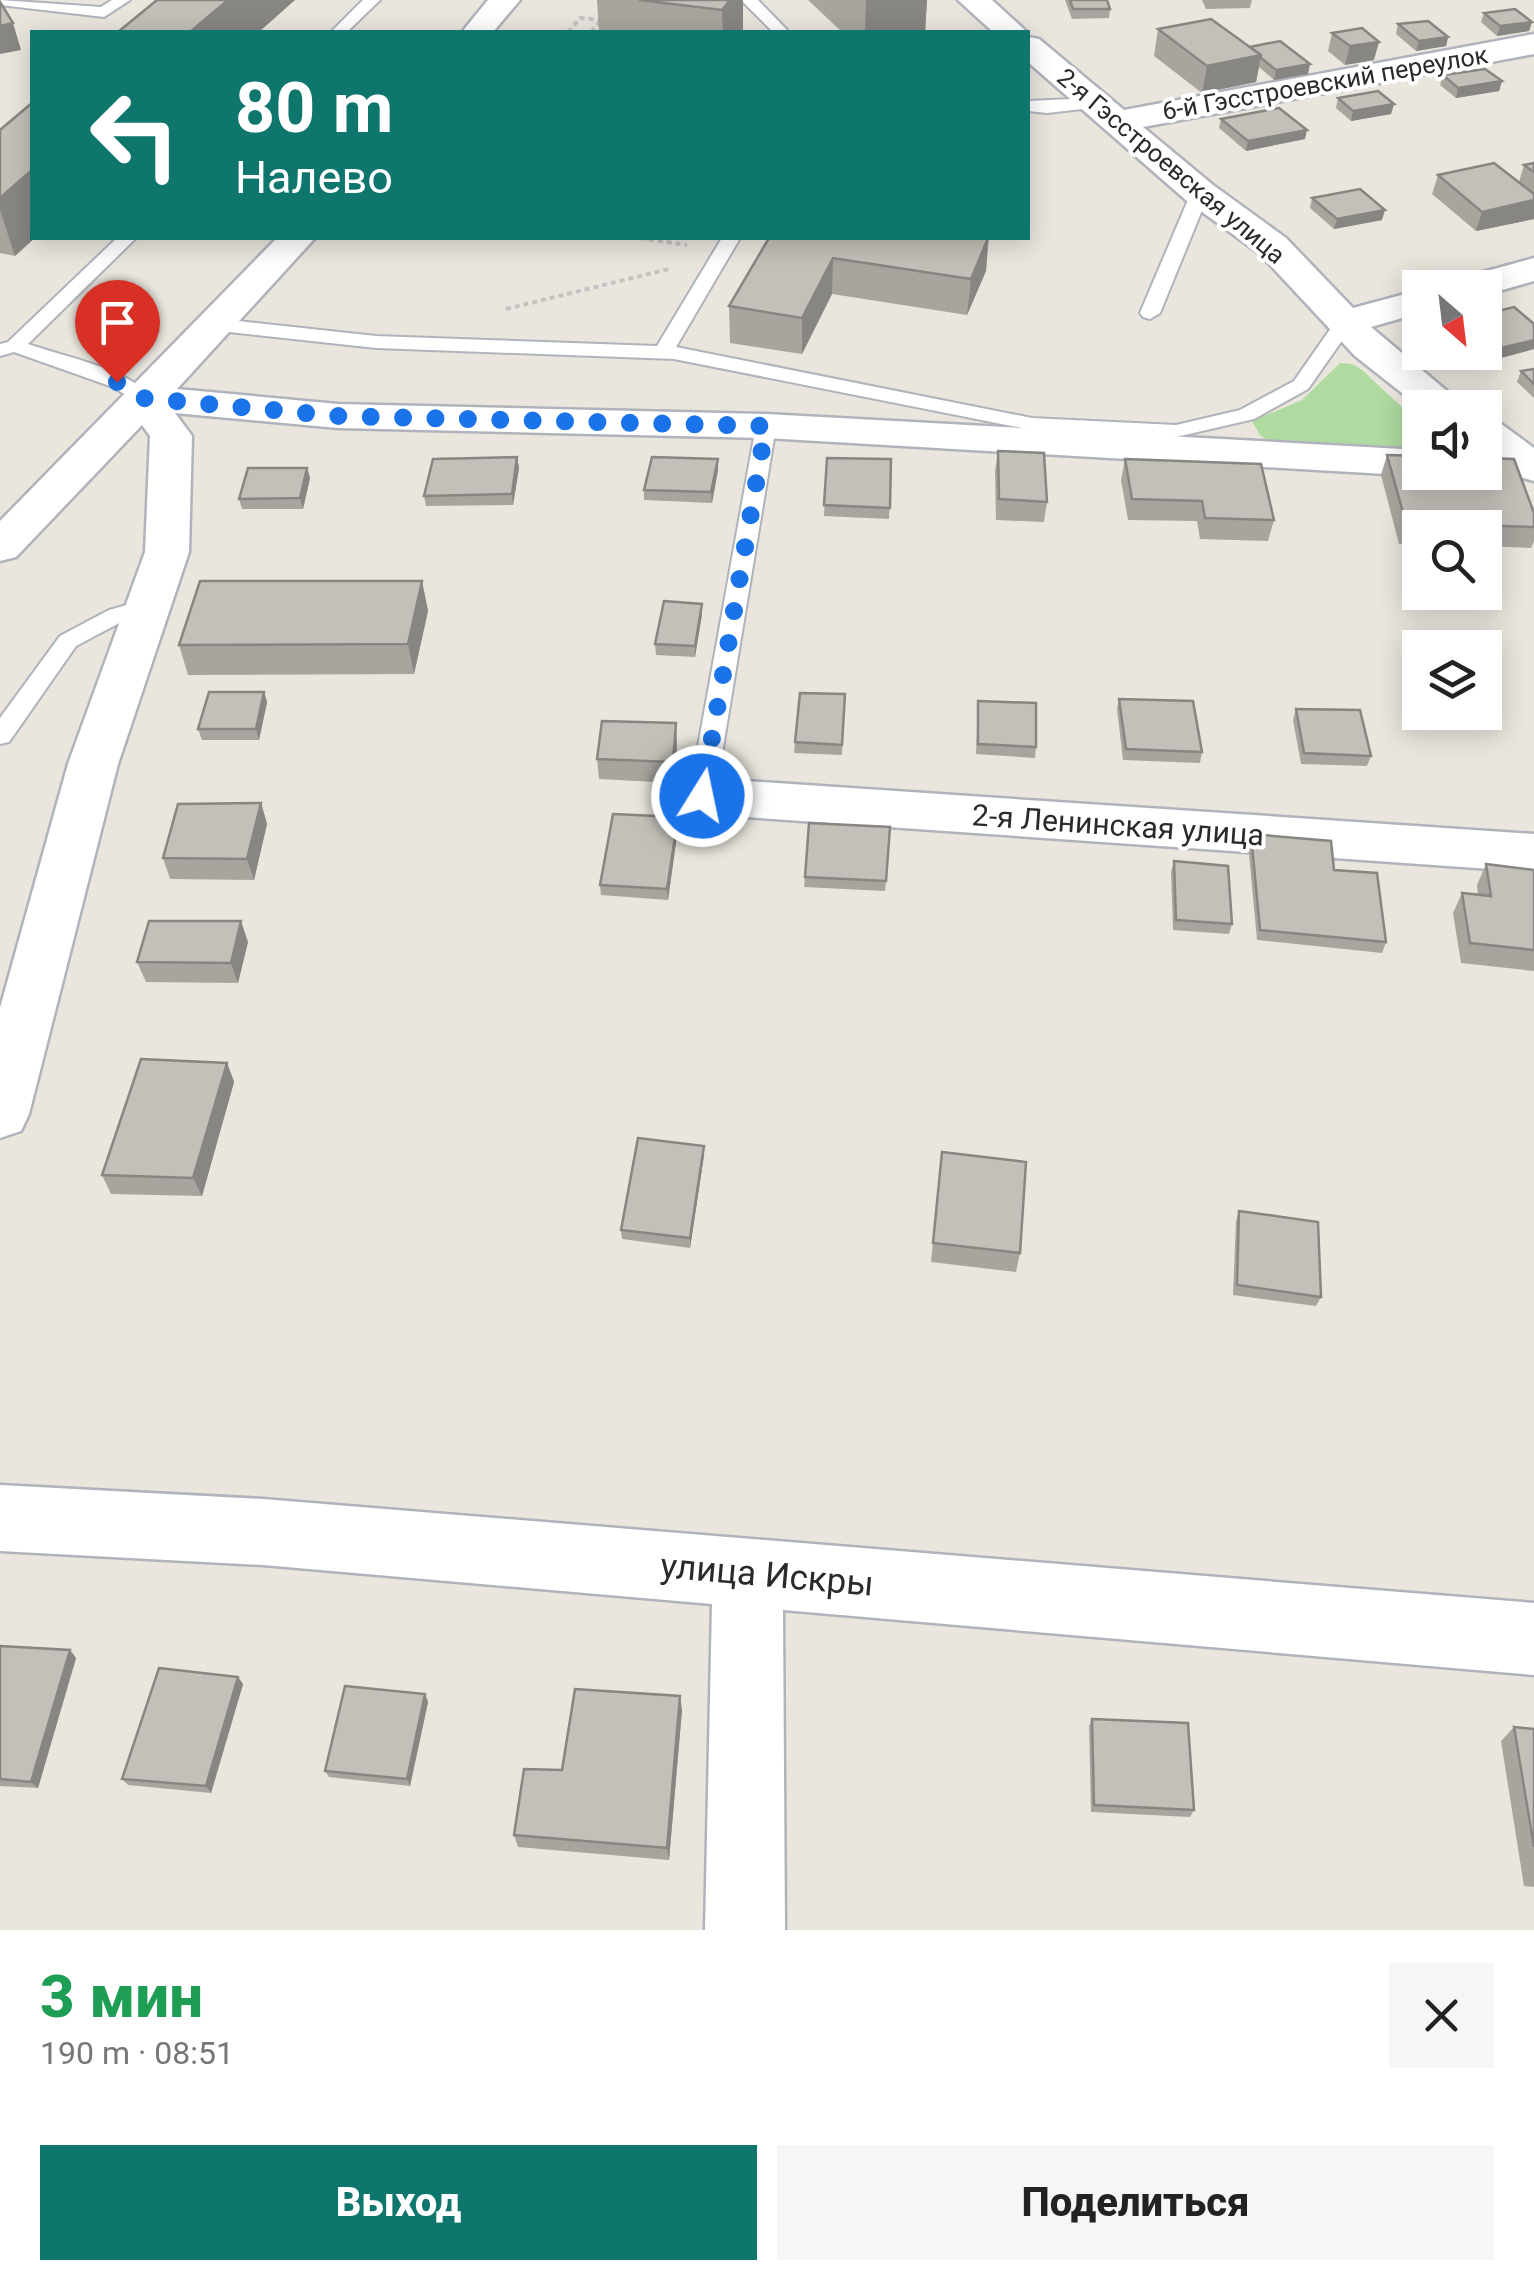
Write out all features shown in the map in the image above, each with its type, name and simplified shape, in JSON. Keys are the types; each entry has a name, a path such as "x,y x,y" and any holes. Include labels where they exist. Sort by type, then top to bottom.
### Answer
{"street":[{"path":"479,30 505,0"},
{"path":"972,0 1009,30"},
{"name":"6-й Гэсстроевский переулок","path":"1106,112 1534,44"},
{"name":"2-я Гэсстроевская улица","path":"1030,48 1200,193 1273,246 1369,348 1424,390"},
{"path":"0,547 142,398 220,325 296,240"},
{"path":"1502,278 1534,269"},
{"path":"1345,322 1402,306"},
{"path":"142,398 338,416 766,426 1402,461"},
{"path":"0,1114 13,1011 166,552 172,436 142,398"},
{"path":"1502,444 1534,468"},
{"path":"1502,467 1534,468"},
{"name":"2-я Ленинская улица","path":"702,796 1534,853"},
{"name":"улица Искры","path":"0,1518 263,1532 1534,1639"},
{"path":"745,1930 748,1574"}],"lane":[{"path":"0,0 104,12 122,0"},
{"path":"341,30 372,0"},
{"path":"749,0 779,30"},
{"path":"1030,106 1106,112"},
{"path":"1150,313 1200,193"},
{"path":"125,240 8,348 117,382 142,398"},
{"path":"663,353 729,240"},
{"path":"220,325 376,342 663,353 1032,424 1176,431 1247,414 1301,384 1345,322"},
{"path":"702,796 766,426"},
{"path":"0,736 68,641 117,615 148,606"}],"path":[{"path":"593,30 608,12"},
{"path":"570,30 580,18 601,20"},
{"path":"504,310 670,269"}],"green space":[{"path":"1340,363 1352,364 1402,407 1402,452 1276,447 1260,435 1252,421 1302,400"}],"building":[{"path":"157,0 228,0 192,30 120,30"},
{"path":"639,0 730,0 722,10"},
{"path":"1070,0 1107,0 1110,9 1073,9"},
{"path":"0,2 13,23 0,26"},
{"path":"1515,9 1532,22 1500,26 1484,13"},
{"path":"1211,19 1261,55 1207,66 1158,29"},
{"path":"1428,21 1448,37 1419,41 1398,24"},
{"path":"1362,28 1379,42 1350,46 1332,33"},
{"path":"1280,41 1310,64 1276,70 1250,47"},
{"path":"1485,69 1502,81 1458,88 1443,75"},
{"path":"1378,91 1394,104 1353,111 1338,98"},
{"path":"30,105 30,172 0,198 0,130"},
{"path":"1279,108 1307,130 1248,141 1221,119"},
{"path":"1494,163 1534,194 1534,200 1482,212 1438,175"},
{"path":"1360,189 1385,210 1337,219 1312,198"},
{"path":"768,240 987,240 971,279 833,258 802,318 729,306"},
{"path":"1514,307 1534,324 1534,340 1502,348 1502,310"},
{"path":"1534,369 1534,384 1521,371"},
{"path":"998,451 1044,453 1047,502 999,499"},
{"path":"1387,455 1402,455 1402,490 1502,490 1502,459 1514,459 1534,513 1534,527 1502,526 1502,510 1402,510"},
{"path":"517,457 512,494 424,496 433,459"},
{"path":"652,457 718,459 711,492 644,490"},
{"path":"827,458 891,459 890,508 824,505"},
{"path":"1125,459 1261,464 1274,520 1205,518 1202,501 1132,499"},
{"path":"248,468 307,468 300,498 239,499"},
{"path":"200,581 422,581 408,644 179,645"},
{"path":"664,601 702,604 695,646 655,644"},
{"path":"209,692 264,692 256,729 198,729"},
{"path":"800,693 845,694 842,745 795,742"},
{"path":"1119,699 1193,701 1202,752 1126,749"},
{"path":"978,701 1036,703 1036,747 978,744"},
{"path":"1296,709 1360,710 1371,756 1304,753"},
{"path":"602,721 676,723 673,762 597,759"},
{"path":"261,803 247,859 163,858 178,804"},
{"path":"613,814 678,817 667,889 600,885"},
{"path":"809,823 890,827 886,881 805,877"},
{"path":"1251,834 1331,841 1334,870 1377,873 1386,942 1260,930"},
{"path":"1174,861 1228,866 1232,924 1176,920"},
{"path":"1486,864 1534,870 1534,950 1470,943 1462,893 1491,896"},
{"path":"149,921 241,921 231,963 137,962"},
{"path":"141,1059 227,1063 193,1178 102,1175"},
{"path":"638,1138 704,1146 690,1238 621,1230"},
{"path":"942,1152 1026,1162 1020,1253 933,1243"},
{"path":"1239,1211 1318,1222 1321,1297 1237,1285"},
{"path":"0,1646 70,1650 31,1782 0,1779"},
{"path":"159,1668 238,1677 206,1786 122,1779"},
{"path":"345,1686 425,1694 407,1779 325,1771"},
{"path":"575,1689 680,1696 667,1848 514,1835 524,1769 562,1770"},
{"path":"1092,1719 1188,1723 1194,1810 1094,1805"},
{"path":"1514,1727 1534,1729 1534,1847"}],"route":[{"path":"117,382 142,398 338,416 766,426 702,796"}]}
